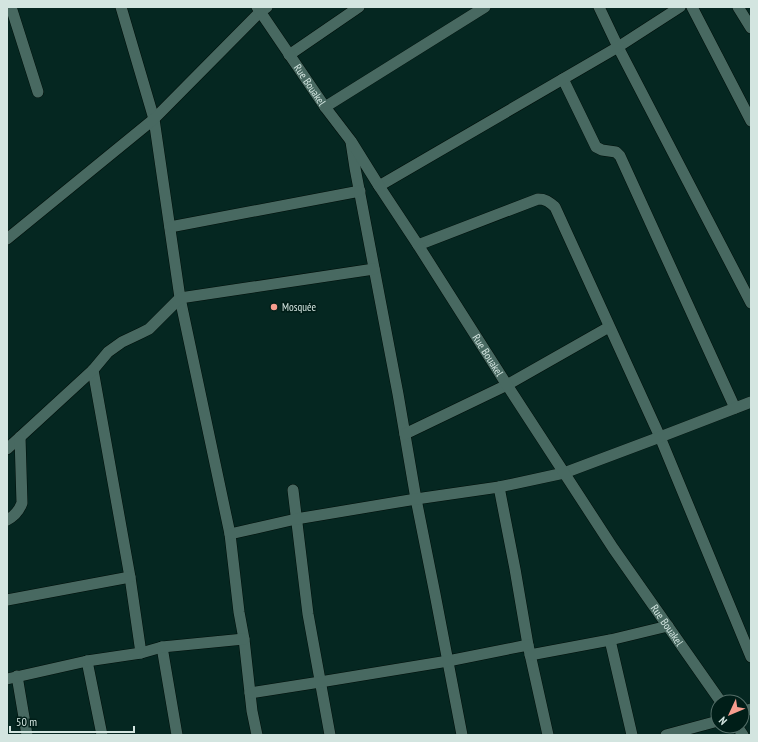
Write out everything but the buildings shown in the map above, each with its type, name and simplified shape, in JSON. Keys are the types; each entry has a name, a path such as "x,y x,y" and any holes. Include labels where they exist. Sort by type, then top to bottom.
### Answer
{"street":[{"path":"11,7 38,92"},
{"path":"121,7 154,119 180,298 230,534 252,711 257,735"},
{"path":"289,55 359,7"},
{"path":"325,107 485,7"},
{"path":"600,7 618,47 751,303"},
{"path":"379,186 618,47 680,7"},
{"path":"692,7 751,121"},
{"path":"738,7 751,28"},
{"path":"7,239 154,119 261,9"},
{"name":"Rue Bouakel","path":"261,9 289,55 325,107 351,141 564,473 715,694"},
{"path":"563,79 596,147 602,150 616,152 620,156 735,408"},
{"path":"351,141 416,498 462,735"},
{"path":"170,227 360,191"},
{"path":"418,245 538,199 544,199 555,207 660,437 751,657"},
{"path":"7,449 93,370 108,352 122,342 149,329 180,298 374,269"},
{"path":"405,434 507,385 609,327"},
{"path":"93,370 130,577 141,653"},
{"path":"230,534 296,519 416,498 499,487 564,473 751,402"},
{"path":"7,520 17,512 22,503 20,437"},
{"path":"499,487 529,650 548,735"},
{"path":"293,490 308,614 330,735"},
{"path":"7,600 130,577"},
{"path":"250,693 448,661 610,640 668,626"},
{"path":"27,735 12,678 87,661 141,653 162,648 244,639"},
{"path":"610,640 632,735"},
{"path":"162,648 177,735"},
{"path":"87,661 102,735"},
{"path":"666,735 710,722"}],"place":[{"name":"Mosquée","path":"274,307"}]}
